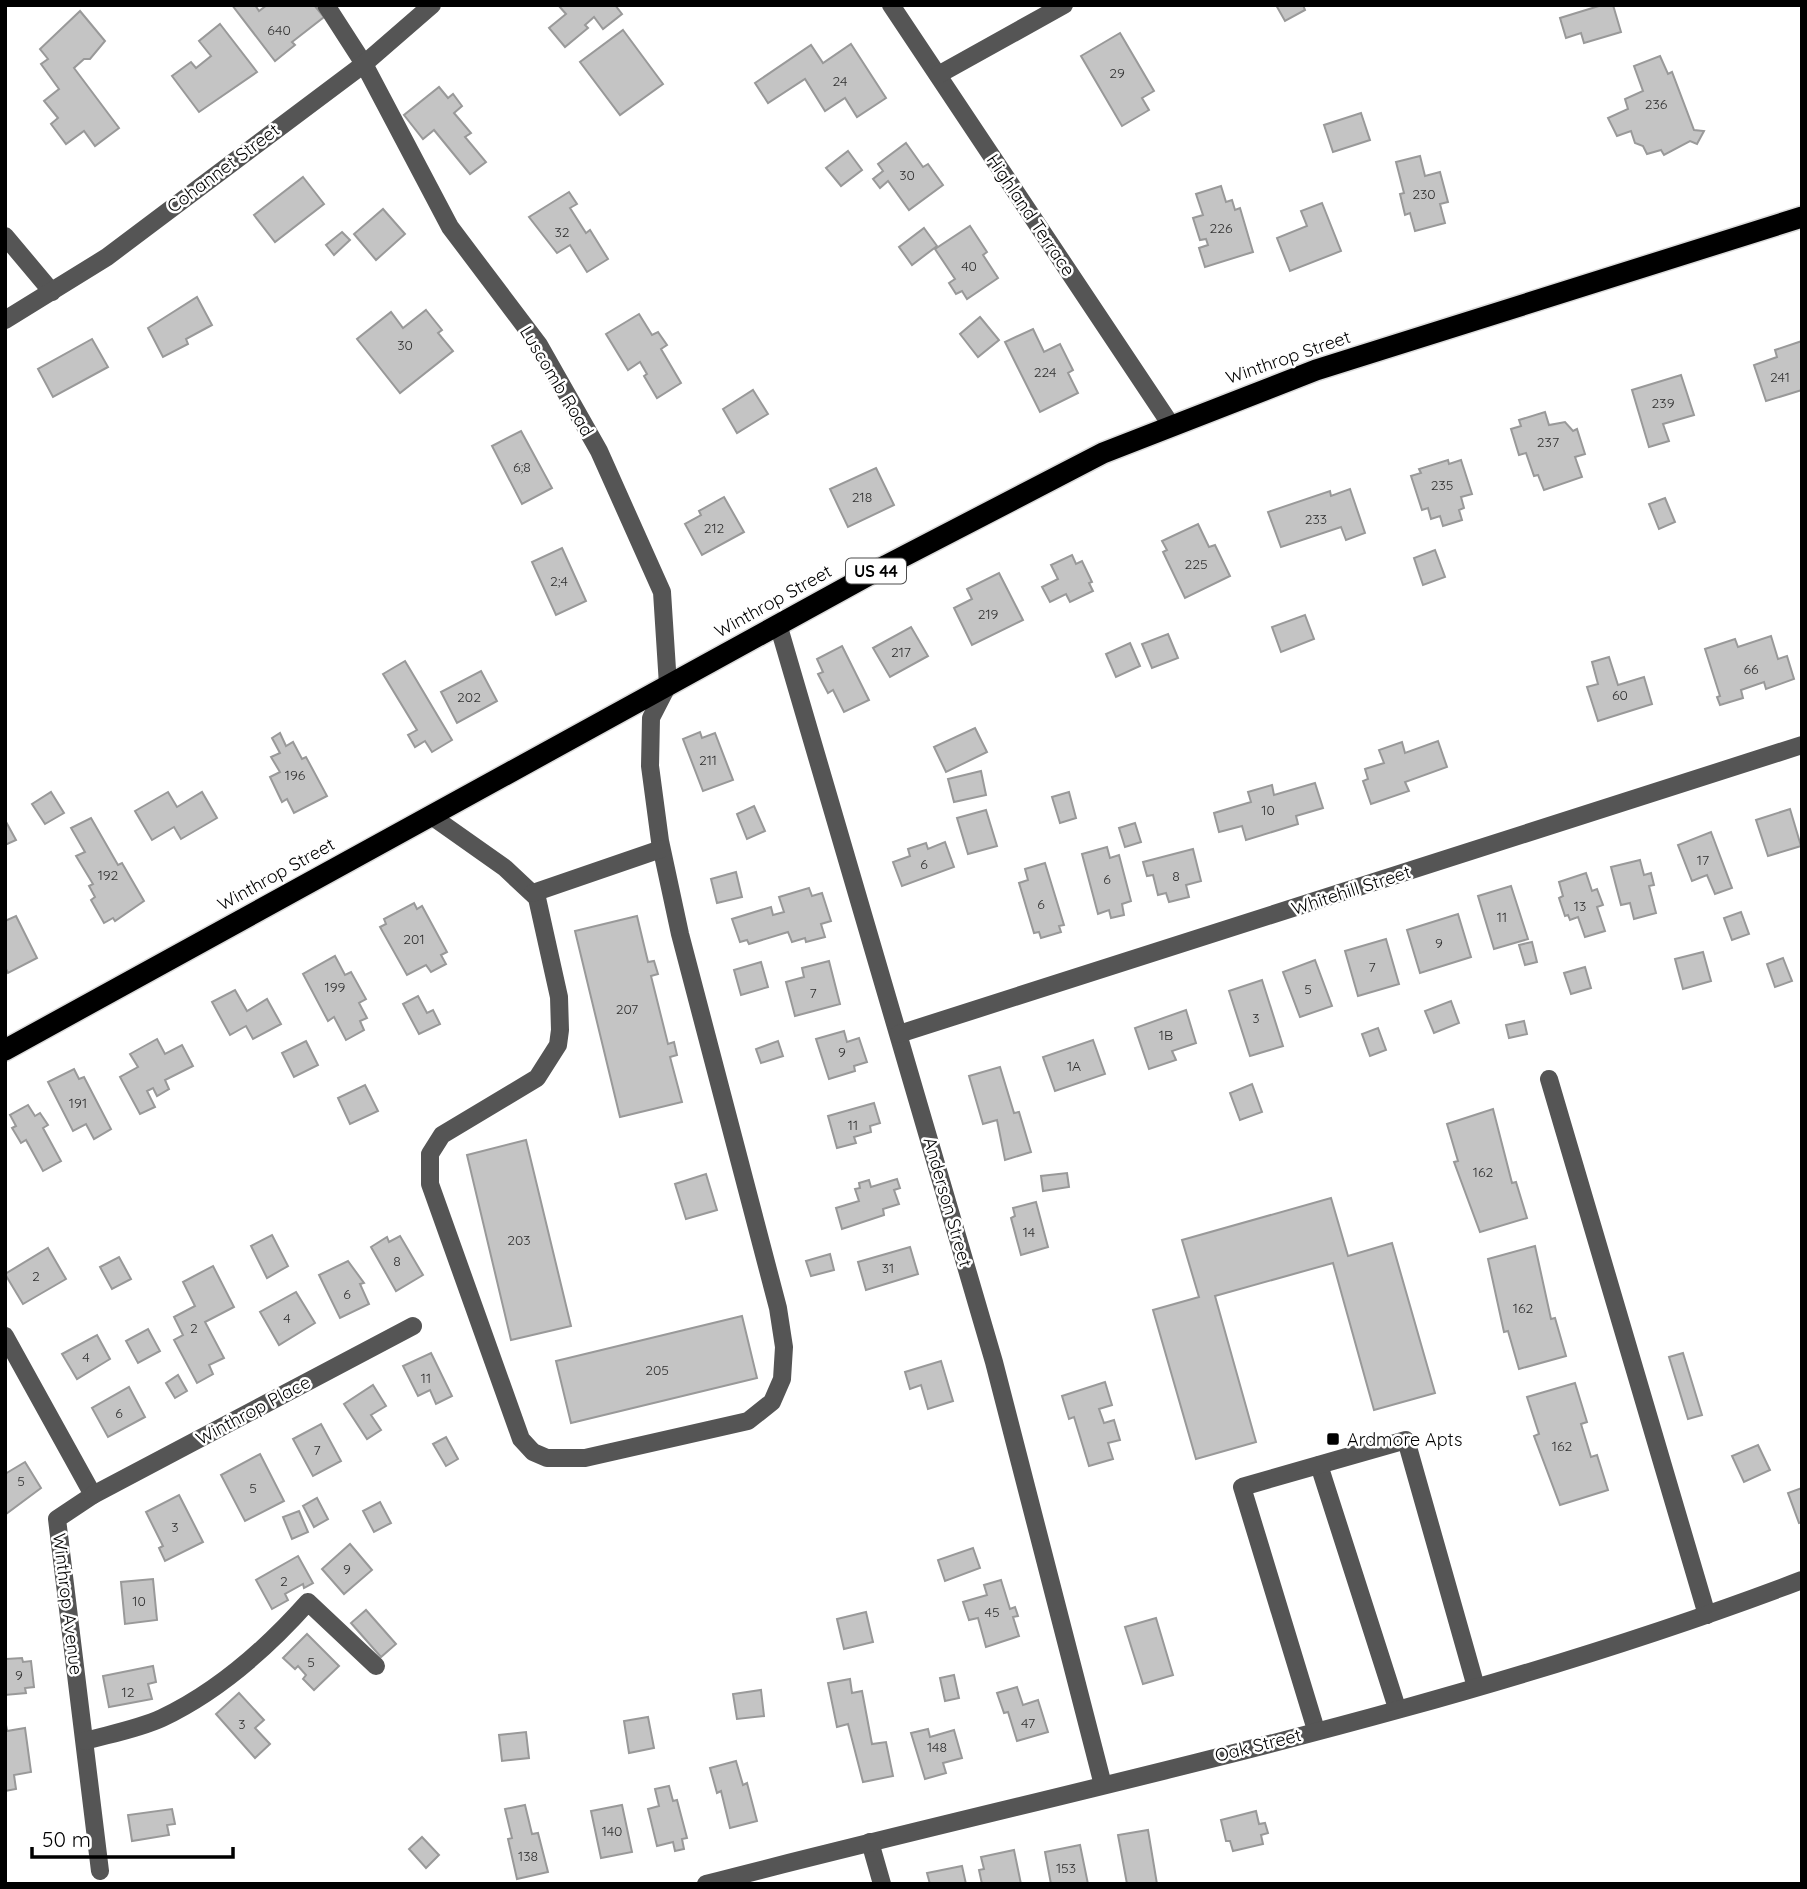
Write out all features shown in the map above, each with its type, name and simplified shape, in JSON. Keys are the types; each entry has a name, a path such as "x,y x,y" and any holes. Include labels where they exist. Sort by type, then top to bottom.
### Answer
{"highway":[{"name":"Winthrop Street","path":"5,1050 778,624 1102,453 1316,370 1802,217"}],"street":[{"name":"Luscomb Road","path":"326,5 364,64 450,227 539,345 599,451 662,592 668,685"},
{"name":"Cohannet Street","path":"5,320 107,257 364,64 432,5"},
{"name":"Highland Terrace","path":"891,5 1171,425"},
{"path":"938,75 1064,5"},
{"path":"5,236 52,292"},
{"name":"Anderson Street","path":"778,624 994,1362 1103,1785"},
{"path":"430,815 505,868 533,893 540,905 559,997 558,1045 537,1078 442,1135 433,1147 428,1164 430,1184 512,1419 528,1448 547,1458 559,1460 585,1458 748,1421 772,1402 778,1391 784,1347 778,1308 680,934 661,849 650,766 651,718 668,685"},
{"name":"Whitehill Street","path":"900,1034 1802,745"},
{"path":"533,893 661,849"},
{"path":"1549,1079 1707,1615"},
{"name":"Winthrop Place","path":"93,1495 413,1326"},
{"path":"5,1336 93,1495"},
{"path":"1316,1730 1242,1487 1406,1440 1476,1687"},
{"path":"1319,1465 1397,1708"},
{"name":"Winthrop Avenue","path":"93,1495 57,1519 100,1871"},
{"name":"Oak Street","path":"706,1884 1103,1785 1476,1687 1707,1615 1802,1580"},
{"path":"85,1741 136,1727 183,1707 273,1642 308,1602 376,1666"},
{"path":"870,1842 882,1884"}],"building":[{"path":"232,5 255,5 259,11 267,5 314,5 324,17 292,42 295,45 275,61"},
{"path":"558,5 615,5 622,14 603,29 594,17 585,25 588,28 565,47 549,28 566,14"},
{"path":"1276,5 1303,5 1305,10 1285,21"},
{"path":"1602,5 1613,5 1621,32 1584,43 1581,33 1566,38 1560,18"},
{"path":"80,11 105,41 90,59 84,59 74,68 119,128 95,146 84,131 66,144 51,124 58,118 44,101 59,89 41,64 48,59 40,49"},
{"path":"220,24 257,72 199,112 172,76 191,62 196,68 211,56 199,41"},
{"path":"623,30 663,84 620,115 580,62"},
{"path":"1120,33 1154,91 1142,98 1149,110 1122,126 1081,56"},
{"path":"851,44 886,98 857,117 845,98 825,111 805,79 768,103 755,83 811,45 823,63"},
{"path":"1660,56 1668,74 1672,72 1694,130 1704,131 1697,144 1690,141 1664,155 1661,150 1647,154 1643,146 1635,143 1631,131 1617,136 1608,118 1628,109 1625,99 1643,91 1634,66"},
{"path":"439,87 448,98 453,94 462,106 454,113 471,133 465,137 486,162 470,174 434,130 423,139 404,115"},
{"path":"1361,113 1370,140 1333,152 1324,125"},
{"path":"906,143 923,167 928,164 943,185 909,210 888,181 880,188 873,179 883,171 878,164"},
{"path":"848,151 862,170 841,186 826,168"},
{"path":"1420,156 1425,176 1440,172 1448,202 1440,204 1445,223 1415,231 1410,213 1405,215 1400,194 1404,193 1396,162"},
{"path":"303,177 324,204 275,242 254,215"},
{"path":"1221,186 1226,202 1232,200 1235,210 1240,208 1253,252 1205,267 1199,248 1208,245 1206,239 1200,240 1193,218 1203,215 1196,194"},
{"path":"569,192 577,204 570,208 586,233 590,230 608,259 587,272 570,245 557,253 529,217"},
{"path":"1322,203 1341,251 1290,271 1277,238 1307,226 1301,211"},
{"path":"383,209 405,234 376,260 354,234"},
{"path":"970,226 987,252 983,255 998,278 967,299 962,291 956,294 949,283 955,279 935,249"},
{"path":"924,228 937,246 912,265 899,247"},
{"path":"342,232 350,240 334,255 326,245"},
{"path":"197,297 212,325 186,339 188,344 163,357 148,328"},
{"path":"426,310 442,330 438,333 453,351 400,393 357,339 391,312 403,328"},
{"path":"639,314 652,335 658,332 667,345 661,349 681,383 657,398 644,376 647,374 640,362 628,370 606,334"},
{"path":"980,317 999,340 978,357 960,334"},
{"path":"1033,329 1044,352 1060,344 1073,370 1068,373 1078,393 1040,412 1005,342"},
{"path":"92,339 108,367 53,397 38,369"},
{"path":"1802,341 1802,390 1766,401 1754,365 1777,357 1775,350"},
{"path":"1681,375 1694,415 1663,424 1669,441 1649,447 1632,390"},
{"path":"753,390 768,414 737,433 723,409"},
{"path":"1545,412 1549,425 1565,422 1573,431 1577,429 1585,454 1575,457 1582,477 1544,490 1538,475 1534,476 1526,453 1519,455 1511,429 1521,426 1519,420"},
{"path":"521,431 552,488 522,504 492,446"},
{"path":"1448,460 1449,464 1461,460 1472,494 1461,497 1464,508 1459,510 1462,520 1443,526 1440,516 1431,519 1428,508 1422,510 1411,476 1421,473 1419,469"},
{"path":"876,468 894,505 848,527 830,489"},
{"path":"1350,489 1365,533 1346,540 1341,527 1281,547 1268,512 1330,491 1331,496"},
{"path":"724,497 744,532 702,555 685,524 701,515 699,511"},
{"path":"1665,498 1675,522 1659,529 1649,504"},
{"path":"1198,524 1209,547 1215,545 1230,576 1185,598 1163,552 1167,550 1162,541"},
{"path":"562,548 586,601 556,615 532,562"},
{"path":"1435,550 1445,577 1423,585 1414,558"},
{"path":"1072,555 1076,564 1082,561 1092,582 1089,583 1093,591 1070,602 1066,594 1050,602 1042,587 1058,579 1051,565"},
{"path":"999,573 1023,620 972,645 954,608 972,599 967,589"},
{"path":"1305,615 1314,639 1281,652 1272,627"},
{"path":"911,627 928,656 890,677 873,648"},
{"path":"1168,634 1178,658 1152,668 1142,644"},
{"path":"1771,636 1778,659 1787,656 1794,679 1766,689 1764,682 1741,690 1743,698 1720,705 1717,697 1720,696 1705,649 1735,639 1738,647"},
{"path":"1130,643 1140,666 1116,677 1106,654"},
{"path":"842,646 869,700 844,712 833,690 828,693 818,674 823,672 817,659"},
{"path":"1609,657 1618,685 1644,677 1652,704 1598,721 1587,687 1598,684 1592,662"},
{"path":"405,661 452,740 432,752 425,741 415,747 408,735 417,730 383,674"},
{"path":"481,671 497,701 457,723 441,692"},
{"path":"975,728 987,752 946,772 934,747"},
{"path":"700,732 702,738 715,733 733,780 703,791 683,739"},
{"path":"280,733 286,746 293,742 302,759 306,757 327,796 294,813 287,799 282,802 270,777 280,772 271,757 280,753 272,738"},
{"path":"1438,741 1447,767 1405,782 1409,791 1371,804 1363,781 1368,779 1365,769 1384,763 1379,750 1402,742 1405,753"},
{"path":"981,771 986,795 954,802 948,779"},
{"path":"1315,783 1323,808 1296,816 1298,824 1246,840 1242,826 1219,832 1214,813 1251,802 1248,792 1272,785 1274,795"},
{"path":"51,792 64,813 45,824 32,804"},
{"path":"168,792 177,807 202,792 217,818 181,839 174,827 152,840 135,811"},
{"path":"1069,792 1076,818 1060,823 1052,797"},
{"path":"754,806 765,831 747,839 737,814"},
{"path":"1790,809 1801,846 1768,856 1756,820"},
{"path":"986,810 997,846 968,854 957,818"},
{"path":"91,818 118,865 122,863 144,901 115,921 113,918 104,923 91,900 95,897 89,886 93,884 76,856 85,852 71,828"},
{"path":"5,820 16,840 5,845"},
{"path":"1135,823 1141,842 1125,847 1119,828"},
{"path":"1711,832 1732,888 1715,894 1707,875 1692,881 1678,845"},
{"path":"945,842 954,867 902,886 893,862 910,856 908,849 926,843 928,849"},
{"path":"1107,847 1110,858 1119,855 1131,901 1122,904 1124,915 1111,918 1109,910 1098,914 1082,854"},
{"path":"1193,849 1201,881 1186,885 1189,897 1169,902 1166,893 1158,895 1153,875 1147,876 1143,862"},
{"path":"1640,860 1644,875 1651,873 1654,885 1649,886 1656,913 1634,919 1630,903 1621,905 1611,867"},
{"path":"1045,863 1064,925 1059,926 1061,932 1041,938 1039,932 1034,933 1019,883 1028,880 1025,869"},
{"path":"736,872 742,897 717,903 711,879"},
{"path":"1586,873 1592,891 1597,889 1603,905 1597,907 1605,931 1585,937 1578,917 1570,920 1568,915 1565,916 1559,898 1563,896 1559,882"},
{"path":"1511,886 1528,939 1494,949 1478,896"},
{"path":"809,888 812,896 822,893 831,921 821,924 825,937 792,942 788,932 749,944 747,940 740,942 732,919 771,907 773,915 784,912 779,897"},
{"path":"414,903 417,909 422,906 447,952 441,955 446,964 431,972 426,965 407,975 380,927 386,924 384,919"},
{"path":"1741,912 1749,934 1732,940 1724,918"},
{"path":"1458,914 1471,957 1420,973 1407,930"},
{"path":"16,916 37,958 8,973 5,967 5,921"},
{"path":"637,916 648,962 654,961 658,974 651,976 668,1044 674,1042 677,1055 670,1057 682,1102 620,1117 575,931"},
{"path":"1386,939 1399,984 1358,996 1345,951"},
{"path":"1532,942 1537,962 1525,965 1519,945"},
{"path":"1703,952 1711,981 1683,989 1675,959"},
{"path":"335,956 345,975 351,972 366,999 359,1003 367,1018 360,1021 364,1030 346,1040 334,1017 328,1021 303,974"},
{"path":"1783,958 1792,981 1775,987 1767,964"},
{"path":"1315,960 1332,1006 1300,1017 1283,972"},
{"path":"829,961 840,1004 795,1016 786,982 804,977 802,968"},
{"path":"761,962 768,987 741,995 734,970"},
{"path":"1585,967 1591,988 1571,994 1564,973"},
{"path":"1262,980 1283,1046 1250,1056 1229,991"},
{"path":"235,990 247,1011 267,999 281,1024 253,1039 246,1026 230,1035 212,1002"},
{"path":"418,996 427,1013 433,1010 440,1024 419,1034 403,1004"},
{"path":"1451,1001 1459,1023 1434,1033 1425,1011"},
{"path":"1186,1010 1196,1043 1172,1051 1176,1060 1149,1069 1135,1028"},
{"path":"1524,1021 1527,1034 1509,1038 1506,1025"},
{"path":"1378,1028 1386,1050 1370,1056 1362,1034"},
{"path":"844,1031 847,1042 859,1038 867,1062 854,1066 855,1071 829,1079 816,1039"},
{"path":"157,1039 165,1054 182,1045 193,1066 165,1080 169,1089 157,1096 153,1088 147,1091 155,1107 140,1114 120,1077 138,1067 130,1054"},
{"path":"1093,1040 1105,1074 1055,1091 1043,1057"},
{"path":"306,1041 318,1065 294,1077 282,1053"},
{"path":"778,1041 783,1056 761,1063 756,1049"},
{"path":"1000,1067 1014,1113 1019,1112 1031,1152 1005,1160 997,1120 983,1124 969,1076"},
{"path":"74,1069 79,1079 84,1077 111,1129 94,1139 86,1124 73,1131 48,1082"},
{"path":"1252,1084 1262,1112 1240,1120 1230,1093"},
{"path":"365,1085 378,1111 350,1124 338,1098"},
{"path":"874,1103 880,1123 870,1126 871,1132 854,1137 856,1143 837,1148 828,1116"},
{"path":"28,1105 35,1116 40,1113 48,1125 43,1128 61,1161 43,1171 26,1140 21,1143 12,1128 16,1126 10,1115"},
{"path":"1493,1109 1512,1183 1516,1182 1527,1218 1480,1232 1454,1162 1458,1161 1447,1124"},
{"path":"526,1140 571,1326 511,1340 467,1155"},
{"path":"1067,1173 1069,1187 1043,1191 1041,1176"},
{"path":"706,1174 717,1210 686,1219 675,1184"},
{"path":"897,1179 900,1188 894,1190 899,1204 883,1209 884,1215 842,1229 836,1208 859,1201 855,1189 860,1188 859,1183 869,1180 871,1187"},
{"path":"1331,1198 1348,1256 1392,1243 1435,1393 1374,1410 1333,1263 1215,1296 1256,1442 1196,1459 1153,1310 1199,1297 1182,1240"},
{"path":"1036,1202 1048,1247 1021,1255 1011,1218 1015,1216 1013,1208"},
{"path":"272,1235 288,1266 267,1278 251,1246"},
{"path":"400,1236 423,1275 396,1291 371,1247 387,1237 389,1242"},
{"path":"1535,1246 1551,1319 1555,1318 1566,1356 1519,1369 1508,1331 1504,1332 1488,1259"},
{"path":"910,1247 918,1274 866,1290 858,1262"},
{"path":"48,1248 66,1279 23,1304 5,1274"},
{"path":"830,1254 834,1270 811,1276 806,1261"},
{"path":"119,1257 131,1279 112,1289 100,1267"},
{"path":"348,1261 364,1283 360,1284 369,1304 340,1318 319,1275"},
{"path":"213,1266 234,1307 205,1322 224,1358 209,1365 213,1374 197,1383 174,1340 183,1335 174,1317 195,1306 183,1282"},
{"path":"296,1292 315,1323 279,1345 260,1312"},
{"path":"742,1316 757,1378 571,1423 556,1361"},
{"path":"148,1329 160,1351 138,1363 126,1341"},
{"path":"97,1335 110,1359 77,1379 62,1354"},
{"path":"431,1353 452,1396 436,1404 430,1390 418,1396 403,1366"},
{"path":"1683,1353 1702,1415 1688,1419 1669,1357"},
{"path":"941,1361 953,1401 928,1409 921,1385 910,1389 905,1372"},
{"path":"178,1375 187,1391 175,1398 166,1383"},
{"path":"1105,1382 1112,1405 1099,1409 1104,1423 1114,1420 1120,1440 1108,1443 1113,1459 1089,1466 1074,1417 1069,1419 1062,1396"},
{"path":"1575,1383 1587,1422 1581,1424 1591,1457 1597,1455 1608,1490 1560,1505 1534,1436 1539,1434 1527,1397"},
{"path":"373,1385 386,1406 371,1415 381,1430 367,1439 344,1404"},
{"path":"129,1387 145,1417 108,1437 92,1408"},
{"path":"321,1424 341,1461 313,1476 293,1439"},
{"path":"446,1437 458,1459 446,1466 433,1444"},
{"path":"1758,1445 1770,1470 1744,1482 1732,1456"},
{"path":"260,1454 284,1501 245,1521 221,1475"},
{"path":"25,1462 41,1488 6,1514 5,1474"},
{"path":"1802,1488 1802,1522 1799,1523 1788,1493"},
{"path":"179,1495 203,1542 165,1561 159,1548 163,1546 146,1512"},
{"path":"317,1498 328,1519 314,1527 303,1506"},
{"path":"380,1502 391,1523 374,1532 363,1511"},
{"path":"299,1511 308,1532 292,1539 283,1517"},
{"path":"350,1544 372,1570 344,1594 322,1569"},
{"path":"973,1548 980,1568 945,1581 938,1560"},
{"path":"298,1556 313,1583 304,1588 303,1584 285,1594 288,1600 272,1609 256,1580"},
{"path":"153,1579 157,1620 125,1624 121,1582"},
{"path":"1001,1580 1010,1609 1015,1607 1018,1616 1013,1617 1019,1636 986,1647 978,1618 969,1620 963,1602 987,1595 984,1585"},
{"path":"366,1610 396,1644 381,1657 351,1623"},
{"path":"866,1612 873,1642 844,1649 837,1619"},
{"path":"1156,1618 1173,1675 1143,1684 1125,1627"},
{"path":"307,1634 339,1666 314,1690 303,1679 306,1675 298,1666 295,1669 283,1658"},
{"path":"5,1656 6,1659 22,1658 23,1662 31,1661 34,1687 25,1688 26,1693 5,1695"},
{"path":"153,1666 156,1682 148,1684 152,1699 109,1707 103,1676"},
{"path":"954,1675 959,1698 945,1701 940,1678"},
{"path":"850,1679 852,1693 862,1691 872,1744 886,1742 893,1776 863,1782 848,1724 837,1727 828,1683"},
{"path":"1017,1687 1023,1705 1038,1700 1048,1732 1017,1741 1008,1712 1004,1713 997,1693"},
{"path":"761,1690 764,1716 737,1719 733,1694"},
{"path":"239,1693 264,1720 255,1728 270,1744 255,1758 216,1714"},
{"path":"648,1717 654,1748 629,1753 624,1721"},
{"path":"6,1725 7,1731 25,1728 31,1772 14,1775 16,1789 5,1791"},
{"path":"928,1729 930,1737 954,1730 962,1758 943,1763 946,1773 925,1779 911,1733"},
{"path":"526,1732 529,1758 502,1761 499,1735"},
{"path":"736,1761 743,1785 747,1783 757,1821 730,1828 721,1791 717,1793 710,1768"},
{"path":"669,1786 673,1801 677,1800 687,1838 682,1839 684,1849 675,1851 673,1842 657,1846 648,1809 659,1806 655,1789"},
{"path":"525,1805 532,1834 538,1833 548,1872 517,1879 508,1839 512,1838 505,1809"},
{"path":"622,1805 632,1852 601,1858 591,1811"},
{"path":"172,1809 175,1824 167,1825 169,1835 132,1841 128,1815"},
{"path":"1256,1811 1259,1824 1265,1823 1268,1833 1261,1835 1263,1844 1233,1851 1230,1841 1226,1841 1221,1820"},
{"path":"1148,1830 1157,1884 1127,1884 1118,1835"},
{"path":"422,1837 439,1855 426,1868 409,1849"},
{"path":"1080,1845 1088,1884 1051,1884 1045,1852"},
{"path":"1014,1850 1021,1884 982,1884 979,1870 984,1869 981,1857"},
{"path":"962,1866 966,1884 930,1884 927,1873"}],"place":[{"name":"Ardmore Apts","path":"1333,1439"}]}
